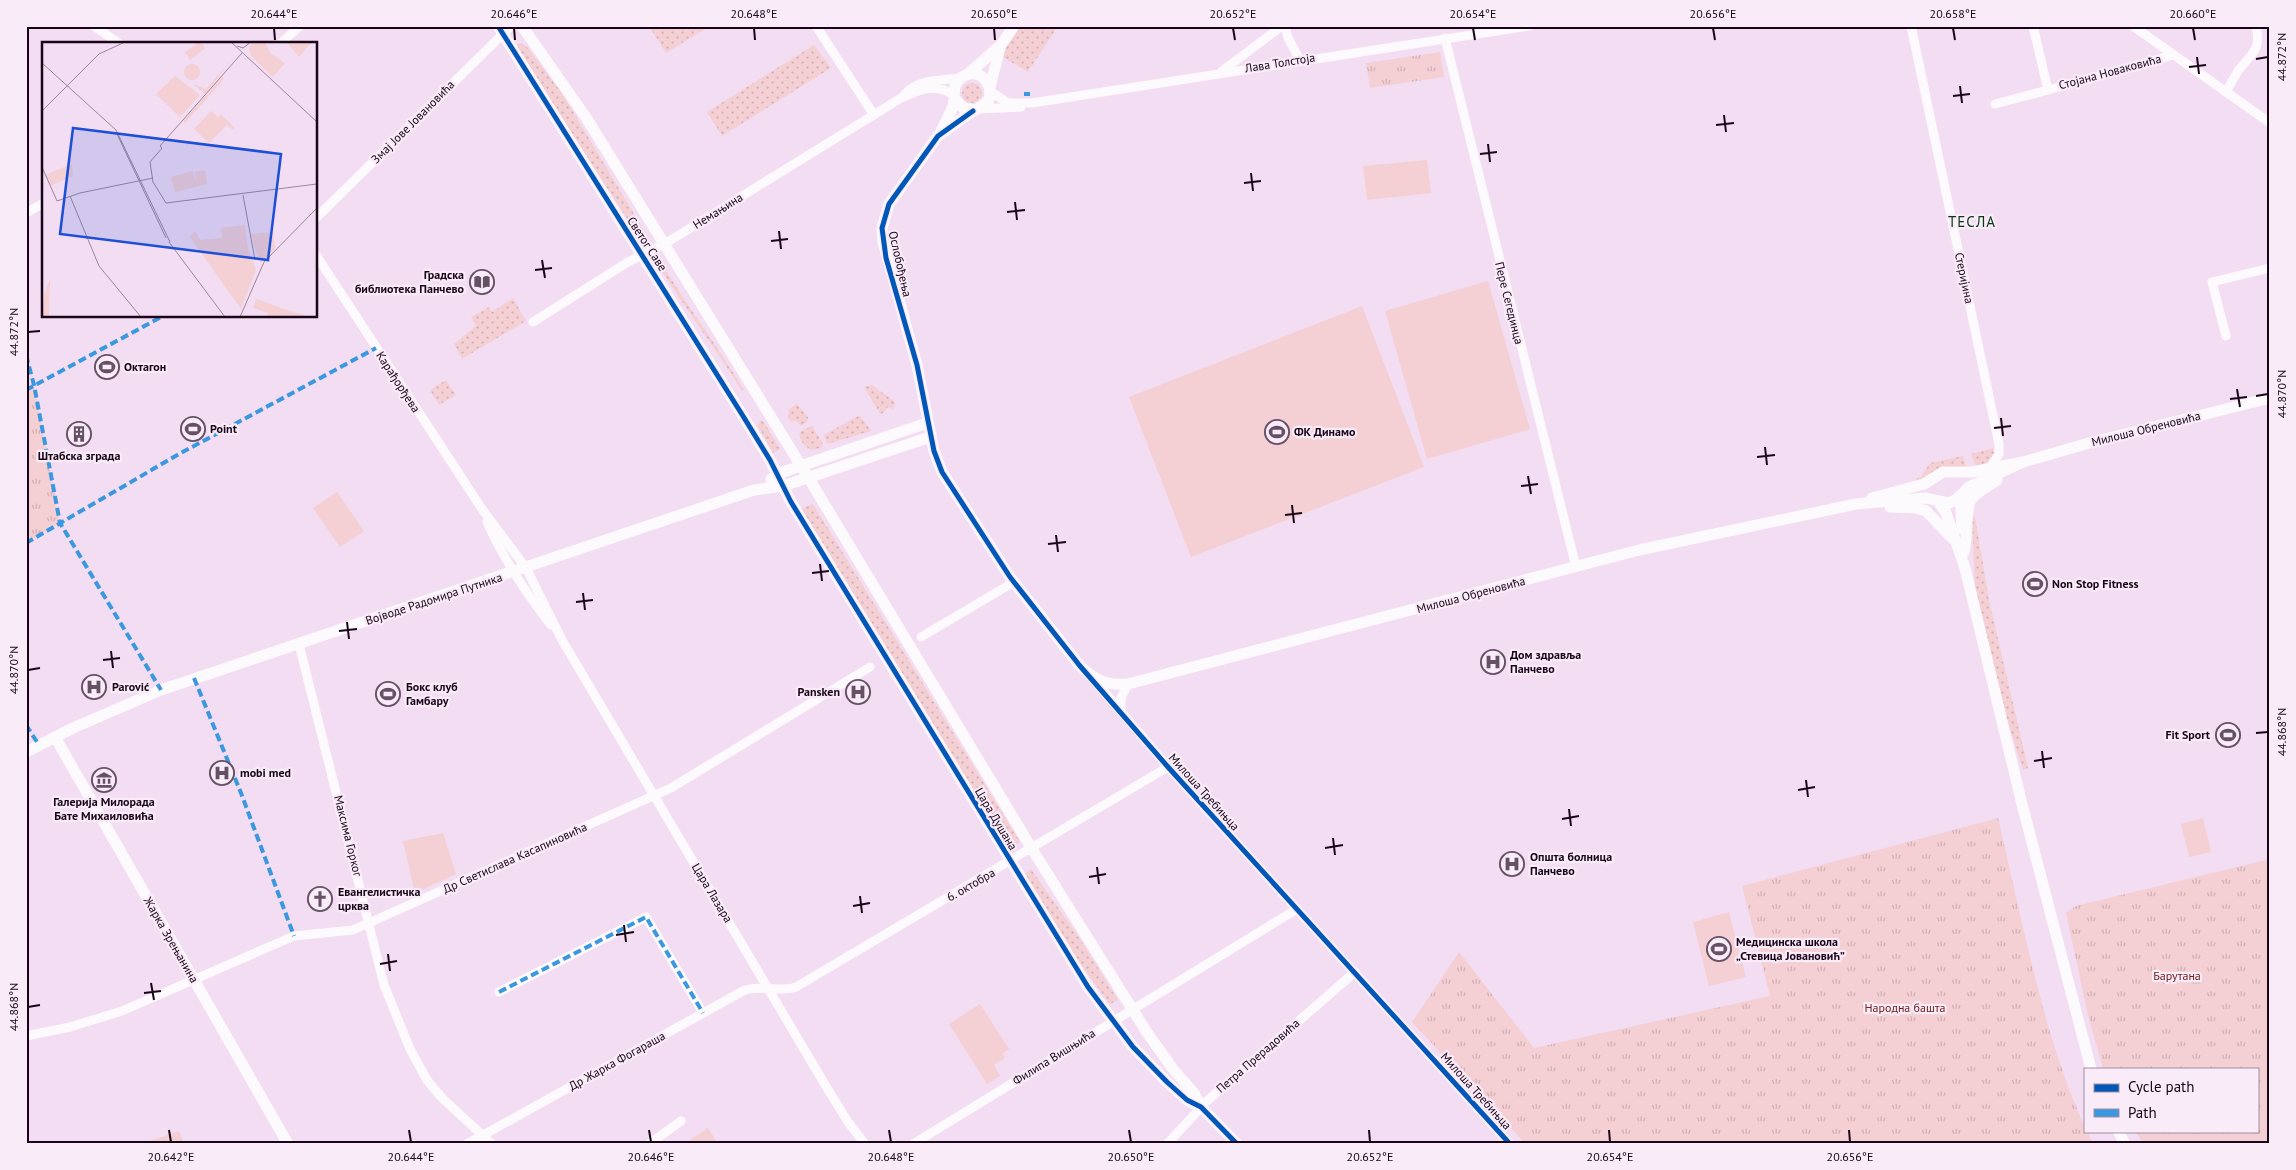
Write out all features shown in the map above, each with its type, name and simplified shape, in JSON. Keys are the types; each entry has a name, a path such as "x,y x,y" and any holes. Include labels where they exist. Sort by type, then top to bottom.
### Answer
{"street":[{"path":"94,26 117,42"},
{"path":"282,42 300,26"},
{"name":"Светог Саве","path":"522,26 587,118 801,466"},
{"path":"816,26 874,115"},
{"path":"938,136 954,97 955,84 1002,44 1014,26"},
{"path":"1220,73 1284,26 1290,43 1300,60"},
{"name":"Лава Толстоја","path":"976,110 1013,109 1032,103 1529,26"},
{"name":"Стеријина","path":"1911,26 1998,444 1999,454 1990,469"},
{"name":"Стојана Новаковића","path":"2033,26 2048,90"},
{"path":"2133,26 2270,123"},
{"path":"2226,92 2238,71 2257,49 2259,40 2256,26"},
{"name":"Светог Саве","path":"504,29 777,474"},
{"name":"Змај Јове Јовановића","path":"318,216 504,29"},
{"name":"Пере Сегединца","path":"1445,38 1576,567"},
{"path":"901,98 931,87 946,90 963,108 976,110 989,100 990,89 1002,44"},
{"name":"Стојана Новаковића","path":"1995,104 2173,55"},
{"path":"901,98 910,88 923,82 964,76 982,76 990,89"},
{"name":"Лава Толстоја","path":"990,89 1008,103 1032,103"},
{"name":"Немањина","path":"533,322 901,98"},
{"name":"Ослобођења","path":"927,423 926,404 886,258 882,228 889,204 938,136 976,110"},
{"path":"26,214 42,204"},
{"name":"Карађорђева","path":"318,258 482,509 526,568"},
{"path":"2226,336 2212,282 2270,268"},
{"name":"Милоша Обреновића","path":"2023,462 2089,443 2270,398"},
{"name":"Милоша Требињца","path":"927,423 942,472 981,536 1014,582 1121,713 1168,767 1510,1144"},
{"name":"Војводе Радомира Путника","path":"760,488 777,474 927,423"},
{"name":"Војводе Радомира Путника","path":"26,752 160,690 760,488 783,486 930,437"},
{"path":"1856,504 1917,486 1943,472 1990,469 2023,462"},
{"path":"1856,504 1921,498 1949,503 1969,487 2023,462"},
{"name":"Цара Душана","path":"801,466 1032,849 1132,1010 1158,1049 1194,1093 1201,1107 1237,1144"},
{"path":"1964,552 1968,538 1969,504 1975,495 2006,471"},
{"path":"1953,472 1961,481 1959,508 1965,568"},
{"name":"Цара Душана","path":"777,474 798,513 1088,987 1112,1022 1167,1082 1187,1100 1201,1107"},
{"path":"1933,478 1930,489 1946,513 1965,568 2022,804 2091,1068"},
{"path":"1874,503 1926,511 1955,541"},
{"name":"Милоша Обреновића","path":"1089,674 1106,684 1128,684 1639,550 1856,504"},
{"name":"Карађорђева","path":"482,509 500,551 514,572"},
{"name":"Цара Лазара","path":"526,568 562,640 848,1122 865,1144"},
{"name":"Цара Лазара","path":"514,572 562,640"},
{"path":"921,637 1014,582"},
{"name":"Максима Горког","path":"298,644 384,985 419,1067 442,1098 492,1144"},
{"name":"Др Светислава Касапиновића","path":"26,1036 95,1020 122,1011 294,936 339,933 353,930 654,796 870,667"},
{"path":"1121,713 1121,698 1128,684"},
{"name":"Жарка Зрењанина","path":"55,737 288,1144"},
{"name":"6. октобра","path":"770,989 796,987 1011,862 1168,767"},
{"name":"Филипа Вишњића","path":"913,1144 1298,909"},
{"path":"499,992 646,917 703,1013"},
{"name":"Петра Прерадовића","path":"1167,1144 1201,1107 1354,972"},
{"name":"Др Жарка Фогараша","path":"467,1144 751,988 770,989"},
{"path":"649,1144 681,1121"},
{"path":"2119,1132 2125,1144"}],"green space":[{"path":"649,26 710,26 666,53"},
{"path":"1019,26 1058,26 1028,72 1001,56"},
{"path":"521,43 527,47 562,93 649,239 642,242 515,45"},
{"path":"814,45 831,68 722,136 707,112"},
{"path":"1440,52 1444,77 1370,88 1366,63"},
{"path":"972,83 979,86 982,93 979,100 972,103 965,100 962,93 965,86"},
{"path":"1427,160 1431,193 1367,200 1363,166"},
{"path":"662,264 744,390 742,391 669,282 659,266"},
{"path":"1488,281 1530,429 1427,459 1385,311"},
{"path":"513,298 526,321 462,359 454,344 476,326 471,317 489,307 492,312"},
{"name":"ФК Динамо","path":"1362,306 1424,467 1191,557 1129,397"},
{"path":"446,380 456,395 439,405 430,390"},
{"path":"34,385 60,523 26,543 26,390"},
{"path":"872,385 895,402 894,409 888,407 881,415 864,387"},
{"path":"797,404 808,417 807,422 801,426 795,420 791,422 788,417 789,409"},
{"path":"858,416 861,417 871,431 827,444 824,435"},
{"path":"760,420 764,422 780,449 773,453 758,426"},
{"path":"812,426 823,444 821,448 811,450 803,444 799,435 801,431"},
{"path":"1993,448 1992,459 1987,464 1976,467 1971,454"},
{"path":"1963,456 1967,469 1942,467 1917,482 1916,479 1921,477 1930,463"},
{"path":"337,492 364,531 340,547 313,508"},
{"path":"813,504 1020,842 1012,846 978,798 800,509"},
{"path":"1975,517 1989,600 2028,768 2023,770 2003,707 1975,588 1972,518"},
{"name":"Народна башта","path":"1998,818 2048,1026 2061,1067 2084,1124 2084,1132 2088,1132 2093,1144 1526,1144 1412,1022 1459,952 1534,1048 1770,996 1742,886"},
{"path":"2203,818 2211,852 2189,857 2181,824"},
{"path":"443,833 456,874 415,893 403,841"},
{"name":"Барутана","path":"2270,859 2270,1144 2144,1144 2136,1132 2258,1132 2258,1068 2103,1068 2088,1015 2066,913 2076,906"},
{"path":"1031,869 1080,939 1118,1000 1110,1004 1072,953 1024,874"},
{"name":"Медицинска школа „Стевица Јовановић”","path":"1729,912 1746,977 1709,986 1693,922"},
{"path":"980,1004 1009,1049 1002,1054 1005,1058 994,1065 1000,1076 987,1084 949,1024"},
{"path":"708,1128 718,1144 693,1144 690,1140"},
{"path":"179,1131 184,1144 152,1144 150,1141"}],"marked path":[{"path":"1024,94 1030,94"},
{"path":"26,390 159,318"},
{"path":"26,543 179,454 376,348"},
{"path":"26,355 34,385 60,523 161,690"},
{"path":"194,678 241,793 294,936"},
{"path":"26,725 39,745"},
{"path":"499,992 646,917 703,1013"}],"cycle path":[{"path":"498,26 743,416 770,460 791,502 1088,987 1133,1047 1187,1100 1201,1107 1237,1144"},
{"path":"973,111 938,136 889,204 882,228 886,258 917,365 934,451 942,472 1010,577 1080,666 1168,767 1510,1144"}],"place":[{"name":"Градска библиотека Панчево","path":"482,282"},
{"name":"Октагон","path":"107,367"},
{"name":"Point","path":"193,429"},
{"name":"ФК Динамо","path":"1277,432"},
{"name":"Штабска зграда","path":"79,434"},
{"name":"Non Stop Fitness","path":"2035,584"},
{"name":"Дом здравља Панчево","path":"1493,662"},
{"name":"Parović","path":"94,687"},
{"name":"Pansken","path":"858,692"},
{"name":"Бокс клуб Гамбару","path":"388,694"},
{"name":"Fit Sport","path":"2228,735"},
{"name":"mobi med","path":"222,773"},
{"name":"Галерија Милорада Бате Михаиловића","path":"104,780"},
{"name":"Општа болница Панчево","path":"1512,864"},
{"name":"Евангелистичка црква","path":"320,899"},
{"name":"Медицинска школа „Стевица Јовановић”","path":"1719,949"}],"district":[{"name":"ТЕСЛА","path":"1972,222"}]}
